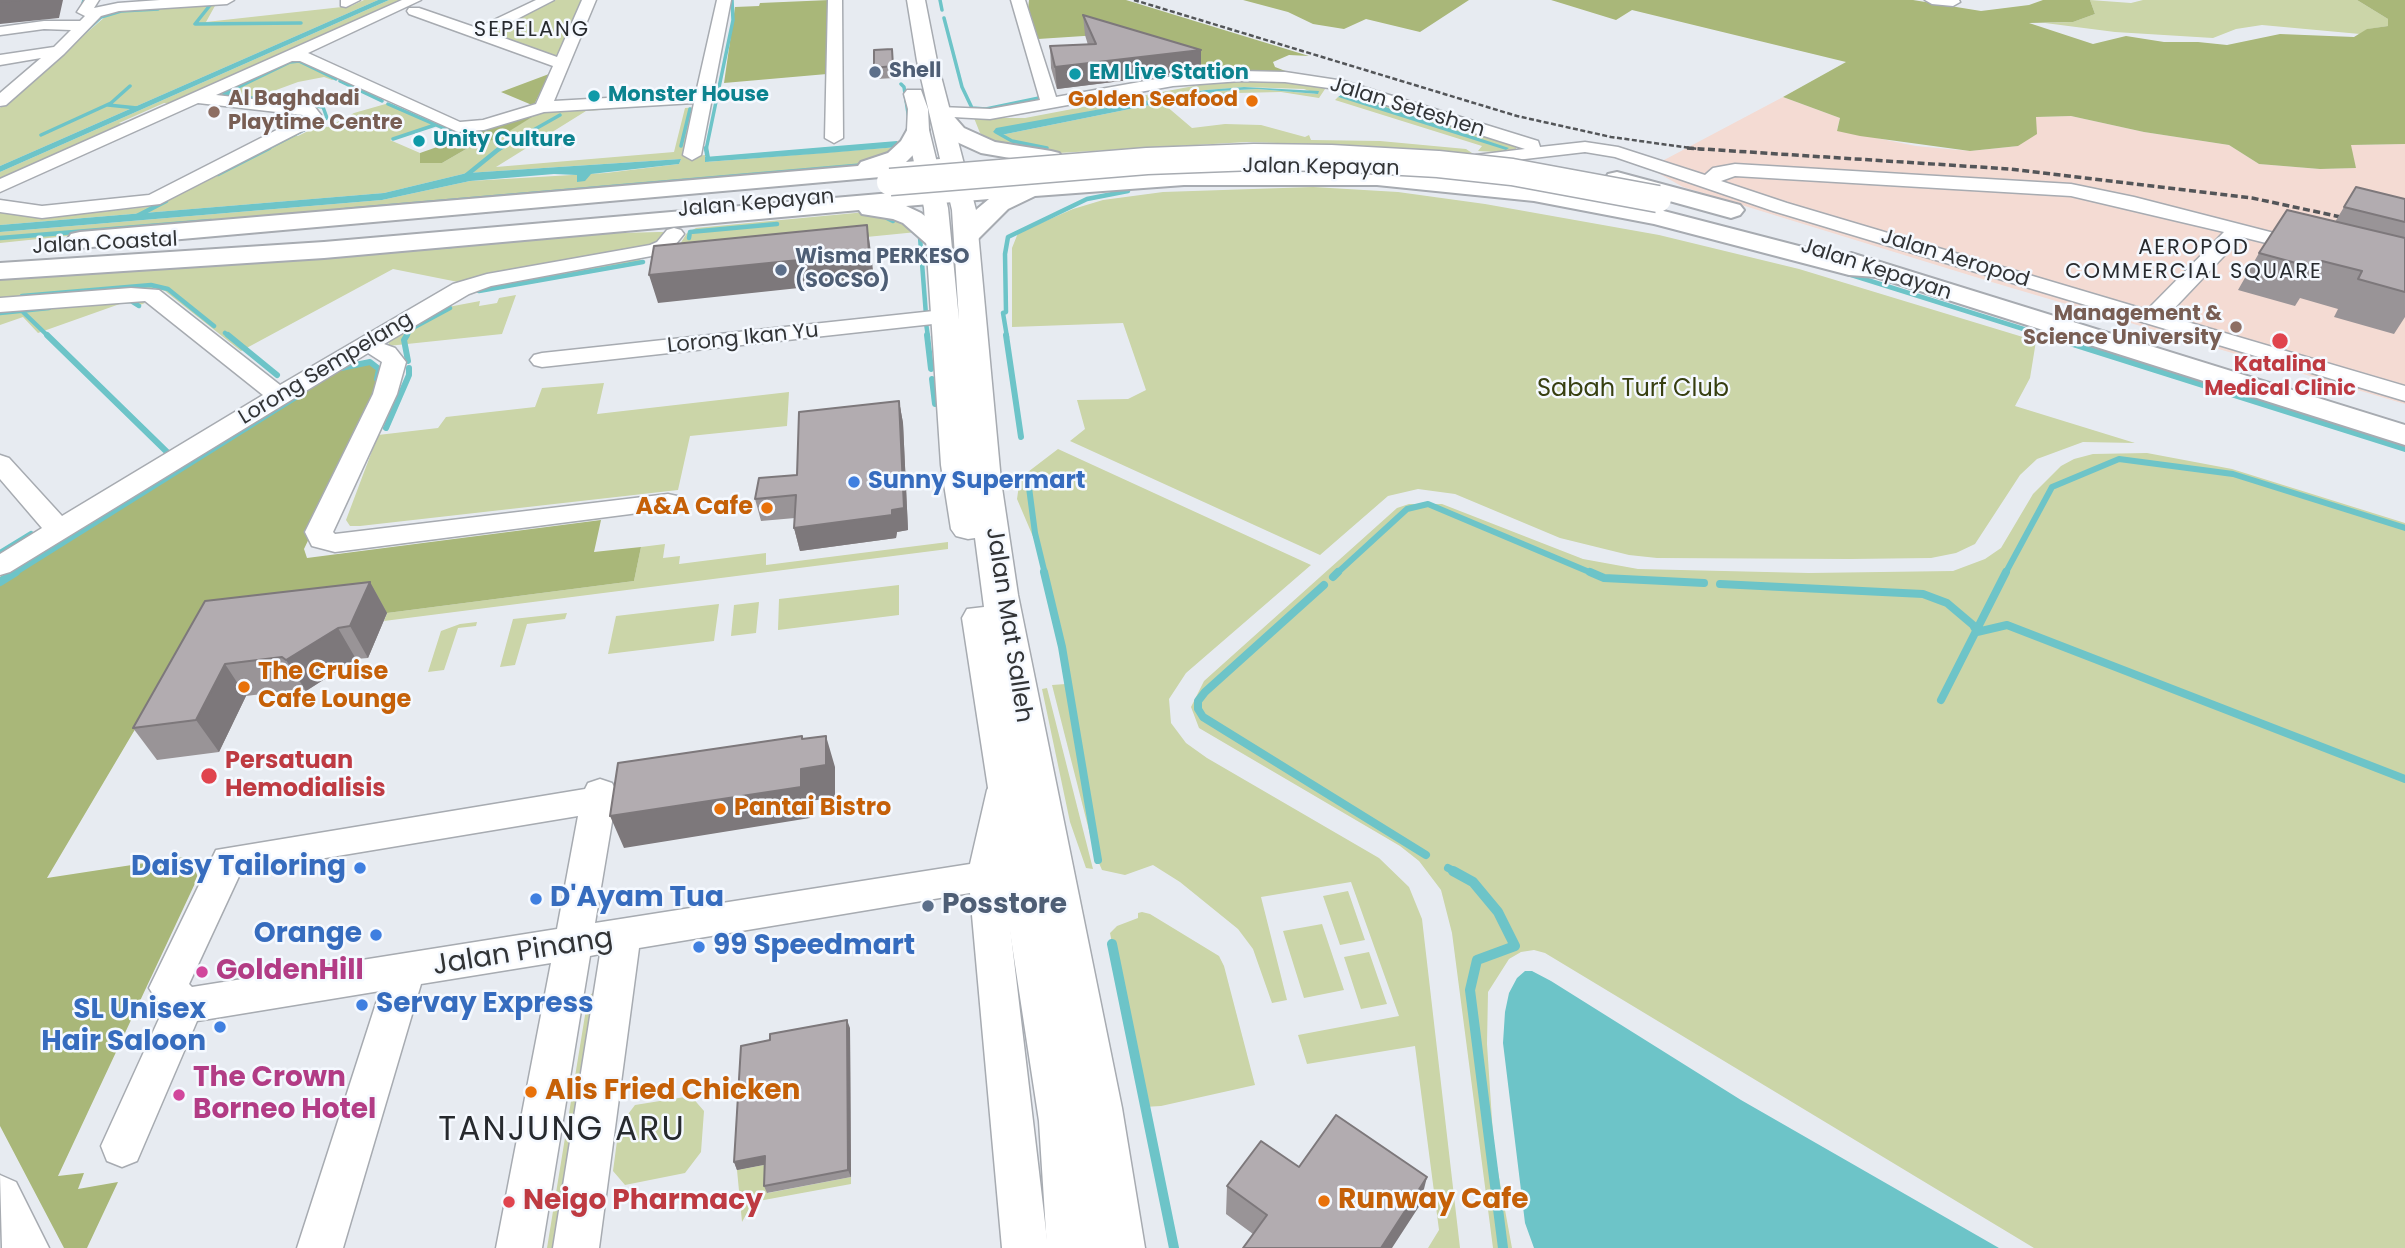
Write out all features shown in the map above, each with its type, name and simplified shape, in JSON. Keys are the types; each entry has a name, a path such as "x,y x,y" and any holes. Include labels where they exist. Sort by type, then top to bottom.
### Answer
{"highway":[{"path":"941,114 956,133 989,148 1051,158"},
{"path":"833,173 880,165 896,158 911,144 918,130"},
{"path":"0,271 324,250 794,210 950,185 1051,158 1168,149 1244,147 1382,151 1482,159 1570,171 1637,184 1733,210 1822,243"},
{"name":"Jalan Kepayan","path":"207,243 1241,166 1436,172 1728,215 2405,420"},
{"path":"51,242 926,167 950,185 1054,188 1184,178 1257,176 1377,178 1483,188 1656,217 1849,267 1873,270"},
{"path":"794,210 811,213 879,209 898,212 952,237 1012,196 1054,188"},
{"name":"Jalan Kepayan","path":"1655,203 1812,249 2405,435"},
{"path":"610,225 662,227 672,229 674,234 693,224 723,220 730,215"},
{"name":"Jalan Coastal","path":"0,250 207,243"},
{"name":"Jalan Coastal","path":"0,265 207,243"}],"main road":[{"path":"901,0 907,55 918,109 918,130 926,167"},
{"name":"Jalan Mat Salleh","path":"916,0 927,61 941,114 950,185 952,237 943,317 957,465 1006,780 1065,1121 1075,1248"},
{"name":"Jalan Mat Salleh","path":"952,237 970,314 985,481 1000,595 1094,1095 1117,1248"}],"street":[{"path":"0,31 44,25 95,8 227,0"},
{"path":"477,34 547,0"},
{"path":"543,107 589,0"},
{"path":"692,155 724,0"},
{"path":"835,0 835,138"},
{"path":"1018,0 1047,89 1049,104"},
{"path":"1932,0 1953,2"},
{"path":"0,187 291,56 414,6 477,34 562,64"},
{"path":"0,101 65,46 95,8"},
{"path":"0,36 43,32 49,34 51,41 65,46"},
{"path":"0,60 65,46"},
{"path":"291,56 303,57 458,127 484,125 543,107 702,97"},
{"name":"Jalan Seteshen","path":"941,114 990,114 1172,81 1241,76 1284,77 1338,84 1528,145 1585,147"},
{"path":"0,85 24,81"},
{"path":"0,206 42,212 153,200 308,121 312,115 308,110 197,98"},
{"name":"Jalan Seteshen","path":"1500,136 1521,148 1522,153"},
{"path":"1482,159 1585,147 1634,156 1735,192 1768,207 1938,260 2081,301 2102,303 2405,394"},
{"path":"1707,182 1720,172 1735,170 2039,187 2101,195 2329,253"},
{"path":"2152,318 2238,229"},
{"name":"Lorong Sempelang","path":"0,566 365,344 461,289 487,280 655,250 664,246 674,234"},
{"path":"0,305 144,293 157,299 279,396"},
{"name":"Lorong Ikan Yu","path":"542,360 943,317"},
{"path":"365,344 387,353 394,362 385,394 319,531 322,540 335,543 668,502"},
{"path":"0,463 59,530"},
{"path":"1006,780 986,876 1025,1248"},
{"path":"122,1146 184,1006 169,988 229,860 599,796 519,1248"},
{"name":"Jalan Pinang","path":"184,1006 404,973 986,876"},
{"path":"576,1248 622,936"},
{"path":"320,1248 404,973"},
{"path":"0,1197 26,1248"}],"shaded area":[{"name":"AEROPOD COMMERCIAL SQUARE","path":"1783,97 1840,118 1837,130 1916,146 1970,151 2018,146 2036,117 2071,116 2144,132 2229,145 2259,164 2320,169 2356,168 2350,145 2405,144 2405,404 1995,283 1683,187 1649,168"}],"green space":[{"path":"364,0 378,0 0,166 0,108 106,16 121,12 216,4 206,22 351,6"},
{"path":"389,0 405,0 174,104 164,103 119,123 128,125 19,173 7,175 0,182 0,172"},
{"path":"556,0 583,0 557,55 549,56 488,34"},
{"path":"830,0 827,74 724,83 735,7 759,6 760,3"},
{"path":"1029,0 1126,0 1309,56 1289,55 1273,62 1275,67 1288,72 1209,75 1204,67 1099,35 1038,39 1028,10"},
{"path":"1243,0 1469,0 1420,32 1366,19 1344,29 1313,24 1288,12"},
{"path":"1551,0 1913,0 1981,11 2029,5 2043,0 2090,0 2095,14 2073,22 2029,23 2093,44 2126,36 2164,42 2227,45 2280,34 2354,37 2367,29 2388,26 2388,19 2357,0 2405,0 2405,144 2351,145 2356,168 2320,169 2259,164 2229,145 2144,132 2071,116 2036,117 2037,134 2018,146 1970,151 1860,136 1837,131 1840,118 1783,97 1846,62 1632,10 1616,20"},
{"path":"2090,0 2131,3 2143,0 2357,0 2388,19 2388,26 2368,29 2360,34 2262,25 2236,29 2213,38 2115,32 2045,23 2073,22 2095,14"},
{"path":"294,60 338,78 332,80 324,77 298,82 249,100 218,95"},
{"path":"549,74 532,105 501,92"},
{"path":"1262,80 1327,86 1319,98 1281,92 1237,93 1165,105 1192,128 1225,124 1261,125 1305,137 1309,135 1311,140 1380,141 1466,149 1475,155 1369,146 1247,142 1041,154 1001,147 980,133 974,118 1025,118 1199,85","holes":["1244,87 1304,89 1317,94 1257,89 1219,91 1001,135 996,129 1206,90"]},
{"path":"1343,91 1516,146 1516,153 1478,151 1482,146 1335,100 1338,97 1372,106 1508,148 1341,95"},
{"path":"389,103 437,124 390,140 420,153 420,162 442,163 480,141 495,139 545,109 694,103 586,111 496,167 674,152 685,108 698,107 688,157 705,155 706,162 898,147 897,141 910,141 868,166 417,202 0,243 0,232 382,200 470,181 606,173 679,164 681,159 467,173 384,193 0,225 0,211 43,218 147,207 292,135 298,136 318,126 328,127 354,113"},
{"path":"545,109 495,140 480,141 442,163 420,163 420,153 454,141 467,130"},
{"name":"Sabah Turf Club","path":"1313,187 1398,192 1485,204 1659,235 1799,269 2036,341 2030,378 2015,406 2135,443 2083,442 2037,459 2020,475 1975,544 1956,553 1931,558 1850,559 1657,558 1629,555 1560,538 1455,494 1418,489 1388,496 1320,555 1070,441 1085,429 1077,400 1128,399 1146,390 1123,323 1012,327 1012,248 1018,233 1073,209 1103,200 1163,192"},
{"path":"866,212 904,221 917,232 664,257 680,244 687,233 696,228"},
{"path":"663,232 659,242 647,247 492,272 458,282 393,269 241,351 165,291 155,288 0,300 0,276 582,234"},
{"path":"638,258 643,262 469,291 476,287"},
{"path":"516,295 502,334 388,346 391,334 432,310 480,301 479,306 497,303 499,298"},
{"path":"139,299 145,303 140,305 131,300 38,333 23,317 0,325 0,310"},
{"path":"372,361 382,369 377,395 304,549 307,558 601,520 594,552 641,547 634,581 387,613 137,726 47,878 184,857 192,864 198,877 58,1176 84,1173 78,1189 118,1182 87,1248 64,1248 0,1126 0,577 351,363"},
{"path":"604,383 597,414 789,392 787,426 690,436 678,490 360,526 350,526 346,520 378,435 438,428 446,417 535,407 542,388"},
{"path":"1058,449 1311,565 1186,673 1169,699 1171,723 1186,743 1207,758 1379,858 1409,887 1422,919 1460,1248 1428,1248 1439,1230 1415,1046 1307,1064 1298,1035 1399,1016 1351,882 1261,897 1287,1000 1272,1003 1253,949 1238,929 1180,882 1153,865 1125,875 1102,870 1095,854 1052,685 1066,684 1040,553 1017,499 1020,478"},
{"path":"2147,453 2232,469 2405,523 2405,1248 2034,1248 1545,953 1534,950 1521,952 1509,959 1488,992 1487,1044 1494,1150 1512,1248 1493,1248 1452,933 1441,890 1419,861 1400,846 1199,728 1191,707 1204,681 1397,508 1409,504 1442,504 1583,559 1638,569 1809,573 1953,571 1985,559 2001,548 2033,494 2061,466 2093,454"},
{"path":"948,542 948,549 384,621 387,613 634,581 641,547 665,544 663,558 680,556 679,564 766,553 766,565"},
{"path":"899,585 899,615 778,630 779,599"},
{"path":"759,602 756,633 731,636 734,605"},
{"path":"719,604 714,641 608,654 616,616"},
{"path":"567,613 565,619 527,624 515,665 500,667 513,619"},
{"path":"477,622 476,626 458,628 444,670 428,672 441,631 460,624"},
{"path":"1047,688 1093,869 1086,868 1070,822 1042,689"},
{"path":"1348,891 1365,940 1340,945 1323,896"},
{"path":"1138,913 1150,914 1219,956 1224,966 1255,1085 1161,1106 1144,1107 1110,933 1117,926 1138,918"},
{"path":"1322,924 1344,990 1304,998 1283,931"},
{"path":"1369,952 1387,1004 1361,1009 1344,957"},
{"path":"597,989 564,1248 547,1248 588,997"},
{"path":"691,1096 704,1111 701,1152 685,1173 625,1185 613,1171 619,1126 635,1105"},
{"path":"769,1164 768,1193 851,1177 851,1184 753,1202 742,1222 737,1170"}],"water":[{"path":"378,0 389,0 0,172 0,166"},
{"path":"1244,87 1319,91 1318,94 1257,89 1219,91 1001,135 993,132 996,128 1206,90"},
{"path":"1341,95 1509,148 1506,150 1338,97"},
{"path":"897,141 898,147 705,162 705,157"},
{"path":"681,159 679,164 591,174 585,181 577,182 577,175 554,174 470,181 382,200 0,232 0,225 384,193 467,173"},
{"path":"1525,971 1532,971 1551,981 1741,1100 1999,1248 1534,1248 1525,1223 1503,1043 1509,993 1517,978"}],"building":[{"path":"1083,15 1201,50 1055,67 1050,46 1096,44"},
{"path":"892,49 893,66 874,68 874,50"},
{"path":"2356,187 2405,199 2405,222 2344,207"},
{"path":"2287,210 2405,238 2405,292 2358,279 2362,271 2322,261 2318,269 2259,253"},
{"path":"867,225 869,253 649,275 654,246"},
{"name":"Sunny Supermart","path":"899,401 904,508 892,510 892,515 794,528 796,495 755,499 759,478 797,475 799,412"},
{"path":"370,582 350,626 338,628 286,660 282,657 225,664 196,720 133,728 205,601"},
{"path":"802,736 802,739 826,736 826,765 801,769 801,787 610,816 618,763"},
{"path":"847,1020 848,1170 764,1186 765,1156 734,1162 741,1046 770,1040 770,1034"},
{"name":"Runway Cafe","path":"1336,1115 1427,1177 1381,1248 1243,1248 1267,1215 1227,1186 1261,1141 1299,1167"}],"waterway":[{"path":"706,149 733,20 732,0"},
{"path":"940,0 942,10"},
{"path":"204,5 211,4 195,24 301,23"},
{"path":"75,41 101,17 121,11 158,9"},
{"path":"944,18 962,87 972,108 986,109 1039,98 1041,91"},
{"path":"286,103 224,94 290,62 299,61 336,79"},
{"path":"340,81 382,101"},
{"path":"901,84 904,87 909,120"},
{"path":"41,135 111,103 130,86"},
{"path":"388,104 443,128 462,131"},
{"path":"108,105 137,108"},
{"path":"265,150 327,118 323,107 305,105"},
{"path":"681,146 690,109"},
{"path":"498,150 560,115"},
{"path":"393,139 435,125"},
{"path":"996,132 1012,141 1047,148"},
{"path":"218,174 269,148"},
{"path":"463,178 500,148"},
{"path":"706,149 708,159"},
{"path":"345,210 866,165"},
{"path":"1007,337 1003,313 1006,312 1005,254 1008,237 1087,199 1128,191"},
{"path":"137,216 166,201"},
{"path":"887,218 893,221"},
{"path":"0,238 211,221"},
{"path":"689,238 690,232 777,224"},
{"path":"917,233 920,237 926,315"},
{"path":"424,248 451,246"},
{"path":"479,291 643,262"},
{"path":"1845,273 2049,337"},
{"path":"22,296 151,285 168,289 214,326"},
{"path":"124,301 131,301 139,306"},
{"path":"0,313 49,308"},
{"path":"406,337 411,329 450,308"},
{"path":"22,311 49,337"},
{"path":"926,323 928,337"},
{"path":"225,333 230,337"},
{"path":"47,335 168,453"},
{"path":"228,335 277,375"},
{"path":"407,335 404,340 408,361"},
{"path":"927,335 931,369"},
{"path":"1006,335 1021,437"},
{"path":"2044,335 2405,449"},
{"path":"341,368 370,362 379,369 377,379"},
{"path":"386,428 409,375 409,368"},
{"path":"932,379 935,404"},
{"path":"13,574 299,395"},
{"path":"2005,574 2052,487 2119,459 2233,474 2405,528"},
{"path":"1028,480 1035,533 1045,574"},
{"path":"1336,574 1407,509 1428,504 1594,574"},
{"path":"0,553 31,534"},
{"path":"0,582 16,572"},
{"path":"1044,572 1062,647 1098,860"},
{"path":"1590,572 1604,578 1704,583"},
{"path":"1976,631 2006,572"},
{"path":"1333,577 1336,574"},
{"path":"1720,584 1923,594 1947,603 1976,631"},
{"path":"1324,585 1205,692 1198,701 1198,709 1203,717 1426,855"},
{"path":"1976,631 2007,625 2405,779"},
{"path":"1941,700 1976,631"},
{"path":"1448,868 1456,872"},
{"path":"1453,871 1473,882 1498,912 1515,946 1477,960 1470,990 1503,1248"},
{"path":"1112,944 1174,1248"}],"railway":[{"path":"1134,0 1517,116 1611,137 1694,148"},
{"path":"1687,148 1694,148"},
{"path":"1694,148 2010,169 2252,198 2355,220"},
{"path":"1694,148 1705,150"}],"place":[{"name":"Shell","path":"875,72"},
{"name":"EM Live Station","path":"1075,74"},
{"name":"Monster House","path":"594,96"},
{"name":"Golden Seafood","path":"1252,101"},
{"name":"Al Baghdadi Playtime Centre","path":"214,112"},
{"name":"Unity Culture","path":"419,141"},
{"name":"Wisma PERKESO (SOCSO)","path":"781,270"},
{"name":"Management & Science University","path":"2236,327"},
{"name":"Katalina Medical Clinic","path":"2280,341"},
{"name":"Sunny Supermart","path":"854,482"},
{"name":"A&A Cafe","path":"767,508"},
{"name":"The Cruise Cafe Lounge","path":"244,687"},
{"name":"Persatuan Hemodialisis","path":"209,776"},
{"name":"Pantai Bistro","path":"720,809"},
{"name":"Daisy Tailoring","path":"360,868"},
{"name":"D'Ayam Tua","path":"536,899"},
{"name":"Posstore","path":"928,906"},
{"name":"Orange","path":"376,935"},
{"name":"99 Speedmart","path":"699,947"},
{"name":"GoldenHill","path":"202,972"},
{"name":"Servay Express","path":"362,1005"},
{"name":"SL Unisex Hair Saloon","path":"220,1027"},
{"name":"Alis Fried Chicken","path":"531,1092"},
{"name":"The Crown Borneo Hotel","path":"179,1095"},
{"name":"Runway Cafe","path":"1324,1201"},
{"name":"Neigo Pharmacy","path":"509,1202"}],"district":[{"name":"SEPELANG","path":"532,31"},
{"name":"AEROPOD COMMERCIAL SQUARE","path":"2194,261"},
{"name":"TANJUNG ARU","path":"562,1132"}]}
